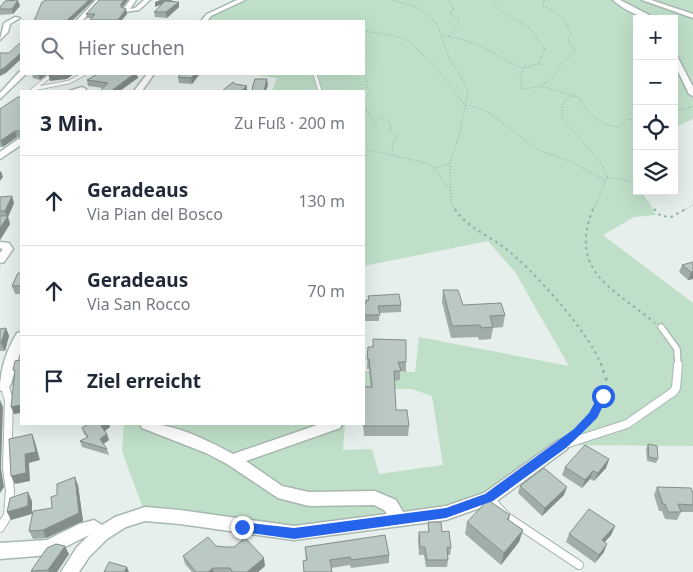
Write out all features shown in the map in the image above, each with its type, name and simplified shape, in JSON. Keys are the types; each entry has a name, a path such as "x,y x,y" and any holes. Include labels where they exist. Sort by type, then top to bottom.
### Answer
{"street":[{"path":"80,20 98,0"},
{"path":"133,0 127,11 137,9 147,0"},
{"path":"205,20 209,15 242,0"},
{"path":"616,0 645,15"},
{"path":"645,0 691,16"},
{"path":"678,20 691,16"},
{"path":"0,38 5,32 7,23 17,18"},
{"path":"676,60 693,94"},
{"path":"0,86 8,81 20,68"},
{"path":"0,97 21,75"},
{"path":"139,90 149,75"},
{"path":"78,90 82,89"},
{"path":"0,156 20,142"},
{"path":"0,245 8,249 0,260"},
{"path":"2,385 20,338"},
{"path":"150,425 211,449 232,460 278,491 309,499 375,498 390,505 399,520"},
{"path":"232,460 332,425"},
{"path":"69,572 83,552 101,534 121,522 145,514 294,533 446,513 489,498 562,445"},
{"path":"0,551 21,551 49,547 85,529 94,527 101,534"}],"lane":[{"path":"32,90 52,75"},
{"path":"32,90 69,82 82,75"},
{"path":"315,75 320,90"},
{"path":"562,445 627,424 673,392 676,388 679,351 675,341 661,328"},
{"path":"0,528 8,515 10,491 8,476 9,400 2,385"},
{"path":"0,473 8,476"},
{"path":"489,498 507,517 579,565"}],"path":[{"path":"392,0 413,5 428,14 436,22 450,60 462,78 468,92 464,104 459,136 450,163 451,203 461,219 505,248 531,271 576,324 600,362 607,383 603,396 593,415 562,445"},
{"path":"449,0 454,10 449,13 460,20 449,36"},
{"path":"494,0 494,4 505,14 529,27 545,49 538,64"},
{"path":"522,68 523,73 520,75 522,89 540,86 554,77 561,64 575,51 568,39 571,34 565,20 558,13 542,6 544,0"},
{"path":"17,18 21,20"},
{"path":"365,31 401,38 416,48 449,81 464,104 499,118 520,137 542,151 550,155 560,156 606,181"},
{"path":"442,36 463,40 522,68 544,64"},
{"path":"365,74 366,89 371,94 365,98"},
{"path":"540,86 574,96 581,100 588,112 608,126 618,127 627,119 633,120"},
{"path":"574,96 566,99 562,106 562,118 601,162 607,177 587,228 585,250 591,268 613,290 661,328"},
{"path":"678,111 693,106"},
{"path":"365,109 375,124 380,117 389,122 391,128 388,130 397,137 392,145 394,157"},
{"path":"365,149 426,164 434,168 450,190"},
{"path":"434,168 450,163"},
{"path":"607,177 630,181 633,184"},
{"path":"642,195 661,216 671,217 693,205"}],"green space":[{"path":"242,0 693,0 693,119 678,126 678,15 633,15 633,195 644,195 656,215 634,217 603,235 693,303 693,446 562,445 512,480 446,513 294,533 145,514 122,451 124,425 345,425 343,450 372,449 379,474 443,465 432,396 412,389 365,389 365,371 415,372 419,337 569,366 515,272 488,241 365,266 365,90 272,90 277,78 257,75 365,75 365,20 205,20 209,15"}],"building":[{"path":"18,0 12,9 0,9 5,1"},
{"path":"47,0 89,0 67,20 34,20 42,2"},
{"path":"99,0 124,0 121,7 126,9 118,20 90,20 95,14 86,14"},
{"path":"165,1 179,2 166,12 154,12"},
{"path":"20,43 20,54 0,70 0,53 9,53"},
{"path":"95,75 133,75 112,90 101,90 108,83 87,80"},
{"path":"180,75 194,75 191,78 178,77"},
{"path":"255,79 267,79 264,90 252,90"},
{"path":"233,82 247,86 242,90 223,90"},
{"path":"20,97 20,131 15,131 0,141 0,109"},
{"path":"12,196 5,211 0,211 0,197"},
{"path":"0,216 8,216 0,228"},
{"path":"693,262 693,272 682,265"},
{"path":"18,273 20,273 20,286 12,286"},
{"path":"443,290 458,290 463,305 501,303 505,315 490,316 493,327 481,328 480,325 452,326"},
{"path":"399,294 401,305 378,306 380,315 365,315 365,303 366,300 369,300 368,296"},
{"path":"6,328 1,343 0,343 0,329"},
{"path":"373,339 406,340 406,362 398,362 401,371 394,371 396,410 407,410 409,426 364,426 365,387 372,387 369,359 367,359 368,347 373,347"},
{"path":"20,360 20,405 11,407 15,370 13,370 15,361"},
{"path":"86,425 102,425 101,426 107,434 100,439 107,449 80,441 88,437 82,428"},
{"path":"32,434 36,452 25,454 26,473 11,476 9,439"},
{"path":"648,444 657,446 658,459 649,457"},
{"path":"585,445 609,459 598,473 593,471 585,480 565,467"},
{"path":"544,468 567,487 545,508 520,486"},
{"path":"75,477 79,513 43,530 29,531 33,511 52,508 51,497 57,495 57,484"},
{"path":"657,487 691,488 693,505 678,504 681,512 668,512"},
{"path":"28,492 28,506 7,512 10,498"},
{"path":"488,500 510,515 507,519 523,530 504,553 467,522"},
{"path":"589,509 615,526 602,540 607,544 599,555 569,534"},
{"path":"428,522 441,522 442,532 449,531 451,548 447,547 448,560 427,560 425,547 420,547 419,532 429,532"},
{"path":"385,535 389,555 351,560 350,557 330,560 332,572 304,572 303,561 307,560 305,547"},
{"path":"208,537 216,546 226,547 234,547 245,538 264,558 247,572 233,572 230,568 213,568 208,572 196,572 183,556"},
{"path":"56,544 65,546 48,570 31,571 47,548"},
{"path":"109,562 127,567 124,572 104,572"}],"route":[{"path":"242,527 294,533 446,513 489,498 577,432 593,415 603,396"}]}
